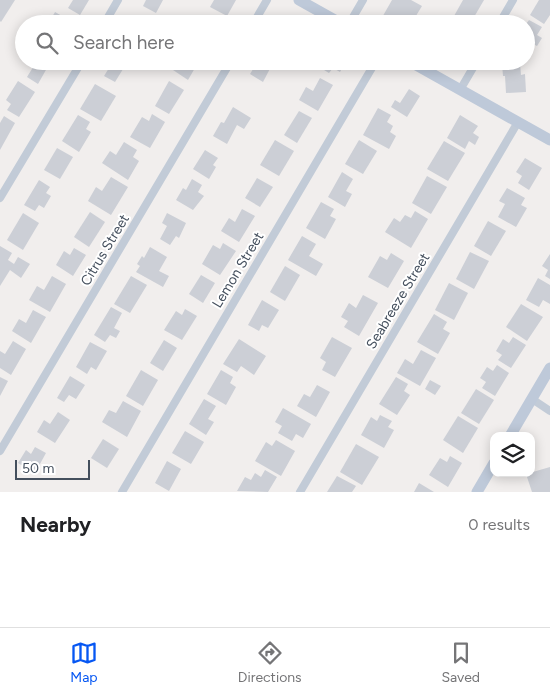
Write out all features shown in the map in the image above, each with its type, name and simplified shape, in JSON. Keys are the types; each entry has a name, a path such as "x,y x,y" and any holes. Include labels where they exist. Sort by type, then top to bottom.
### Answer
{"street":[{"path":"109,15 118,0"},
{"path":"258,15 267,0"},
{"path":"299,0 326,15"},
{"path":"354,15 363,0"},
{"path":"504,15 513,0"},
{"path":"0,198 77,70"},
{"name":"Citrus Street","path":"0,451 226,70"},
{"name":"Lemon Street","path":"122,492 371,70"},
{"path":"425,70 550,140"},
{"path":"460,90 472,70"},
{"name":"Seabreeze Street","path":"300,492 518,122"},
{"path":"512,432 550,368"},
{"path":"532,399 550,411"},
{"path":"477,492 490,470"}],"building":[{"path":"0,0 15,0 1,22 0,21"},
{"path":"73,0 89,0 80,15 68,8"},
{"path":"146,0 163,0 156,13 143,6"},
{"path":"214,0 236,0 228,15 210,7"},
{"path":"392,0 411,0 422,6 416,15 383,15"},
{"path":"463,0 484,0 475,15 455,15"},
{"path":"539,0 550,0 550,15 544,24 535,18 535,15 530,15"},
{"path":"535,23 542,27 537,35 542,38 537,46 535,45"},
{"path":"31,70 46,70 38,84 27,77"},
{"path":"108,70 122,70 115,82 104,76"},
{"path":"173,70 194,70 188,80"},
{"path":"252,70 269,70 263,82 250,74"},
{"path":"502,70 521,70 521,75 525,74 526,92 506,93 505,76 503,76"},
{"path":"320,78 333,85 318,111 299,100 306,87 313,91"},
{"path":"18,81 35,92 19,117 7,110 11,104 6,100"},
{"path":"169,81 184,90 169,114 155,106"},
{"path":"95,84 116,96 101,121 80,109"},
{"path":"409,89 420,96 407,117 391,107 395,100 400,103"},
{"path":"233,107 251,118 244,129 237,125 227,144 213,136 221,122 224,123"},
{"path":"378,108 391,115 387,122 393,126 390,132 396,136 389,149 363,135"},
{"path":"299,111 312,118 297,143 284,135"},
{"path":"152,114 165,122 150,148 130,137 142,117 149,121"},
{"path":"78,115 90,122 86,129 91,132 79,152 62,141"},
{"path":"460,115 478,126 473,133 479,137 475,145 469,141 465,149 447,138"},
{"path":"4,116 15,123 0,150 0,123"},
{"path":"275,140 294,151 279,176 260,165"},
{"path":"359,140 377,151 363,174 345,164"},
{"path":"444,141 465,153 448,181 427,169"},
{"path":"124,142 137,150 133,157 139,161 128,180 102,163 110,151 116,155"},
{"path":"57,148 73,157 60,179 44,170"},
{"path":"205,150 218,158 213,165 216,167 209,179 193,169"},
{"path":"525,158 542,168 529,190 518,183 522,176 516,172"},
{"path":"342,172 353,179 346,191 352,194 345,207 328,197"},
{"path":"427,176 447,187 431,214 412,203"},
{"path":"111,177 128,187 111,215 88,201 96,187 102,191"},
{"path":"257,178 273,187 260,207 245,198"},
{"path":"192,179 202,185 198,192 204,196 193,210 176,200 183,188 186,190"},
{"path":"39,180 50,187 46,193 51,196 44,208 39,205 35,211 24,205"},
{"path":"507,188 525,198 521,205 527,208 516,227 498,217 505,204 499,201"},
{"path":"321,202 334,209 330,216 336,219 325,239 306,228"},
{"path":"242,209 255,216 239,242 221,231 229,218 235,222"},
{"path":"415,211 428,219 411,248 385,232 394,218 400,222 405,215 411,218"},
{"path":"90,212 105,222 89,247 74,237"},
{"path":"23,213 39,223 23,250 7,240"},
{"path":"167,213 186,223 179,238 176,236 170,245 160,239 167,226 162,223"},
{"path":"488,221 506,231 491,256 474,246"},
{"path":"302,236 316,244 309,256 323,264 316,276 288,260"},
{"path":"223,243 236,251 220,275 202,264 213,245 220,249"},
{"path":"0,246 12,253 8,260 14,264 18,257 30,264 21,278 10,270 0,286"},
{"path":"150,247 167,257 159,271 169,276 163,287 136,272 140,266 137,264 142,256 144,258"},
{"path":"74,248 86,255 73,276 56,265 64,251 70,255"},
{"path":"470,252 489,261 474,289 456,279"},
{"path":"391,253 404,261 388,288 368,277 380,256 387,260"},
{"path":"550,254 550,279 545,276 548,270 542,266"},
{"path":"285,266 300,275 285,301 270,292"},
{"path":"201,275 215,283 203,303 189,294"},
{"path":"52,276 66,284 50,312 29,300 37,286 44,290"},
{"path":"131,276 147,285 130,313 114,304"},
{"path":"538,278 550,285 550,304 543,300 539,307 526,300"},
{"path":"449,283 468,293 454,320 435,310"},
{"path":"363,295 378,303 359,336 344,327 348,321 341,317 349,303 356,308"},
{"path":"262,300 279,310 268,328 262,325 259,331 248,325"},
{"path":"521,304 543,317 527,341 506,327"},
{"path":"111,307 122,313 114,328 120,331 116,338 110,335 105,342 94,335"},
{"path":"185,309 197,316 182,340 164,330 176,311 182,315"},
{"path":"33,310 46,317 31,343 12,331 19,319 26,323"},
{"path":"434,314 447,322 443,329 450,333 438,354 417,342"},
{"path":"332,337 352,348 335,377 322,370 326,362 320,358"},
{"path":"513,337 526,345 511,368 498,360 502,355 496,351 503,339 509,343"},
{"path":"239,339 266,356 254,375 241,366 237,372 223,364"},
{"path":"164,340 177,348 163,371 150,363"},
{"path":"13,341 26,349 11,375 0,368 0,351 5,354"},
{"path":"90,342 107,351 96,370 91,367 87,374 76,367"},
{"path":"421,350 436,358 420,386 397,373 405,359 413,364"},
{"path":"497,365 509,373 495,396 482,388 486,382 480,378 487,367 493,371"},
{"path":"141,370 158,380 143,406 126,396"},
{"path":"221,370 233,377 230,383 236,387 226,405 207,394"},
{"path":"70,376 85,385 76,399 69,395 64,402 57,398"},
{"path":"0,377 8,381 0,396"},
{"path":"396,377 408,384 404,391 410,395 397,415 379,404"},
{"path":"430,380 441,386 435,395 425,389"},
{"path":"317,385 330,392 316,417 297,406 304,394 310,397"},
{"path":"476,389 494,400 479,424 461,413"},
{"path":"204,399 216,406 208,419 214,422 206,435 189,424"},
{"path":"123,401 141,411 127,437 102,422 109,410 116,413"},
{"path":"283,408 311,424 303,438 296,434 292,441 278,433 282,426 275,422"},
{"path":"58,412 70,420 55,443 37,432 44,420 50,424"},
{"path":"380,415 392,421 388,427 394,430 384,448 361,435 371,417 377,421"},
{"path":"458,416 478,428 463,453 443,440"},
{"path":"185,431 204,442 191,464 172,453"},
{"path":"103,439 119,449 107,468 91,458"},
{"path":"276,440 295,451 281,476 255,461 266,442 272,446"},
{"path":"356,444 379,457 362,485 340,472"},
{"path":"35,447 46,453 35,473 18,463 26,450 31,454"},
{"path":"450,456 462,463 448,487 429,475 440,458 447,462"},
{"path":"167,461 181,469 169,491 155,483"},
{"path":"550,467 550,492 532,492 527,477 535,477 535,471"},
{"path":"265,470 277,477 268,492 237,491 245,477 251,480 255,473 261,477"},
{"path":"337,476 356,486 352,492 327,492"},
{"path":"419,483 434,492 414,492"}]}
